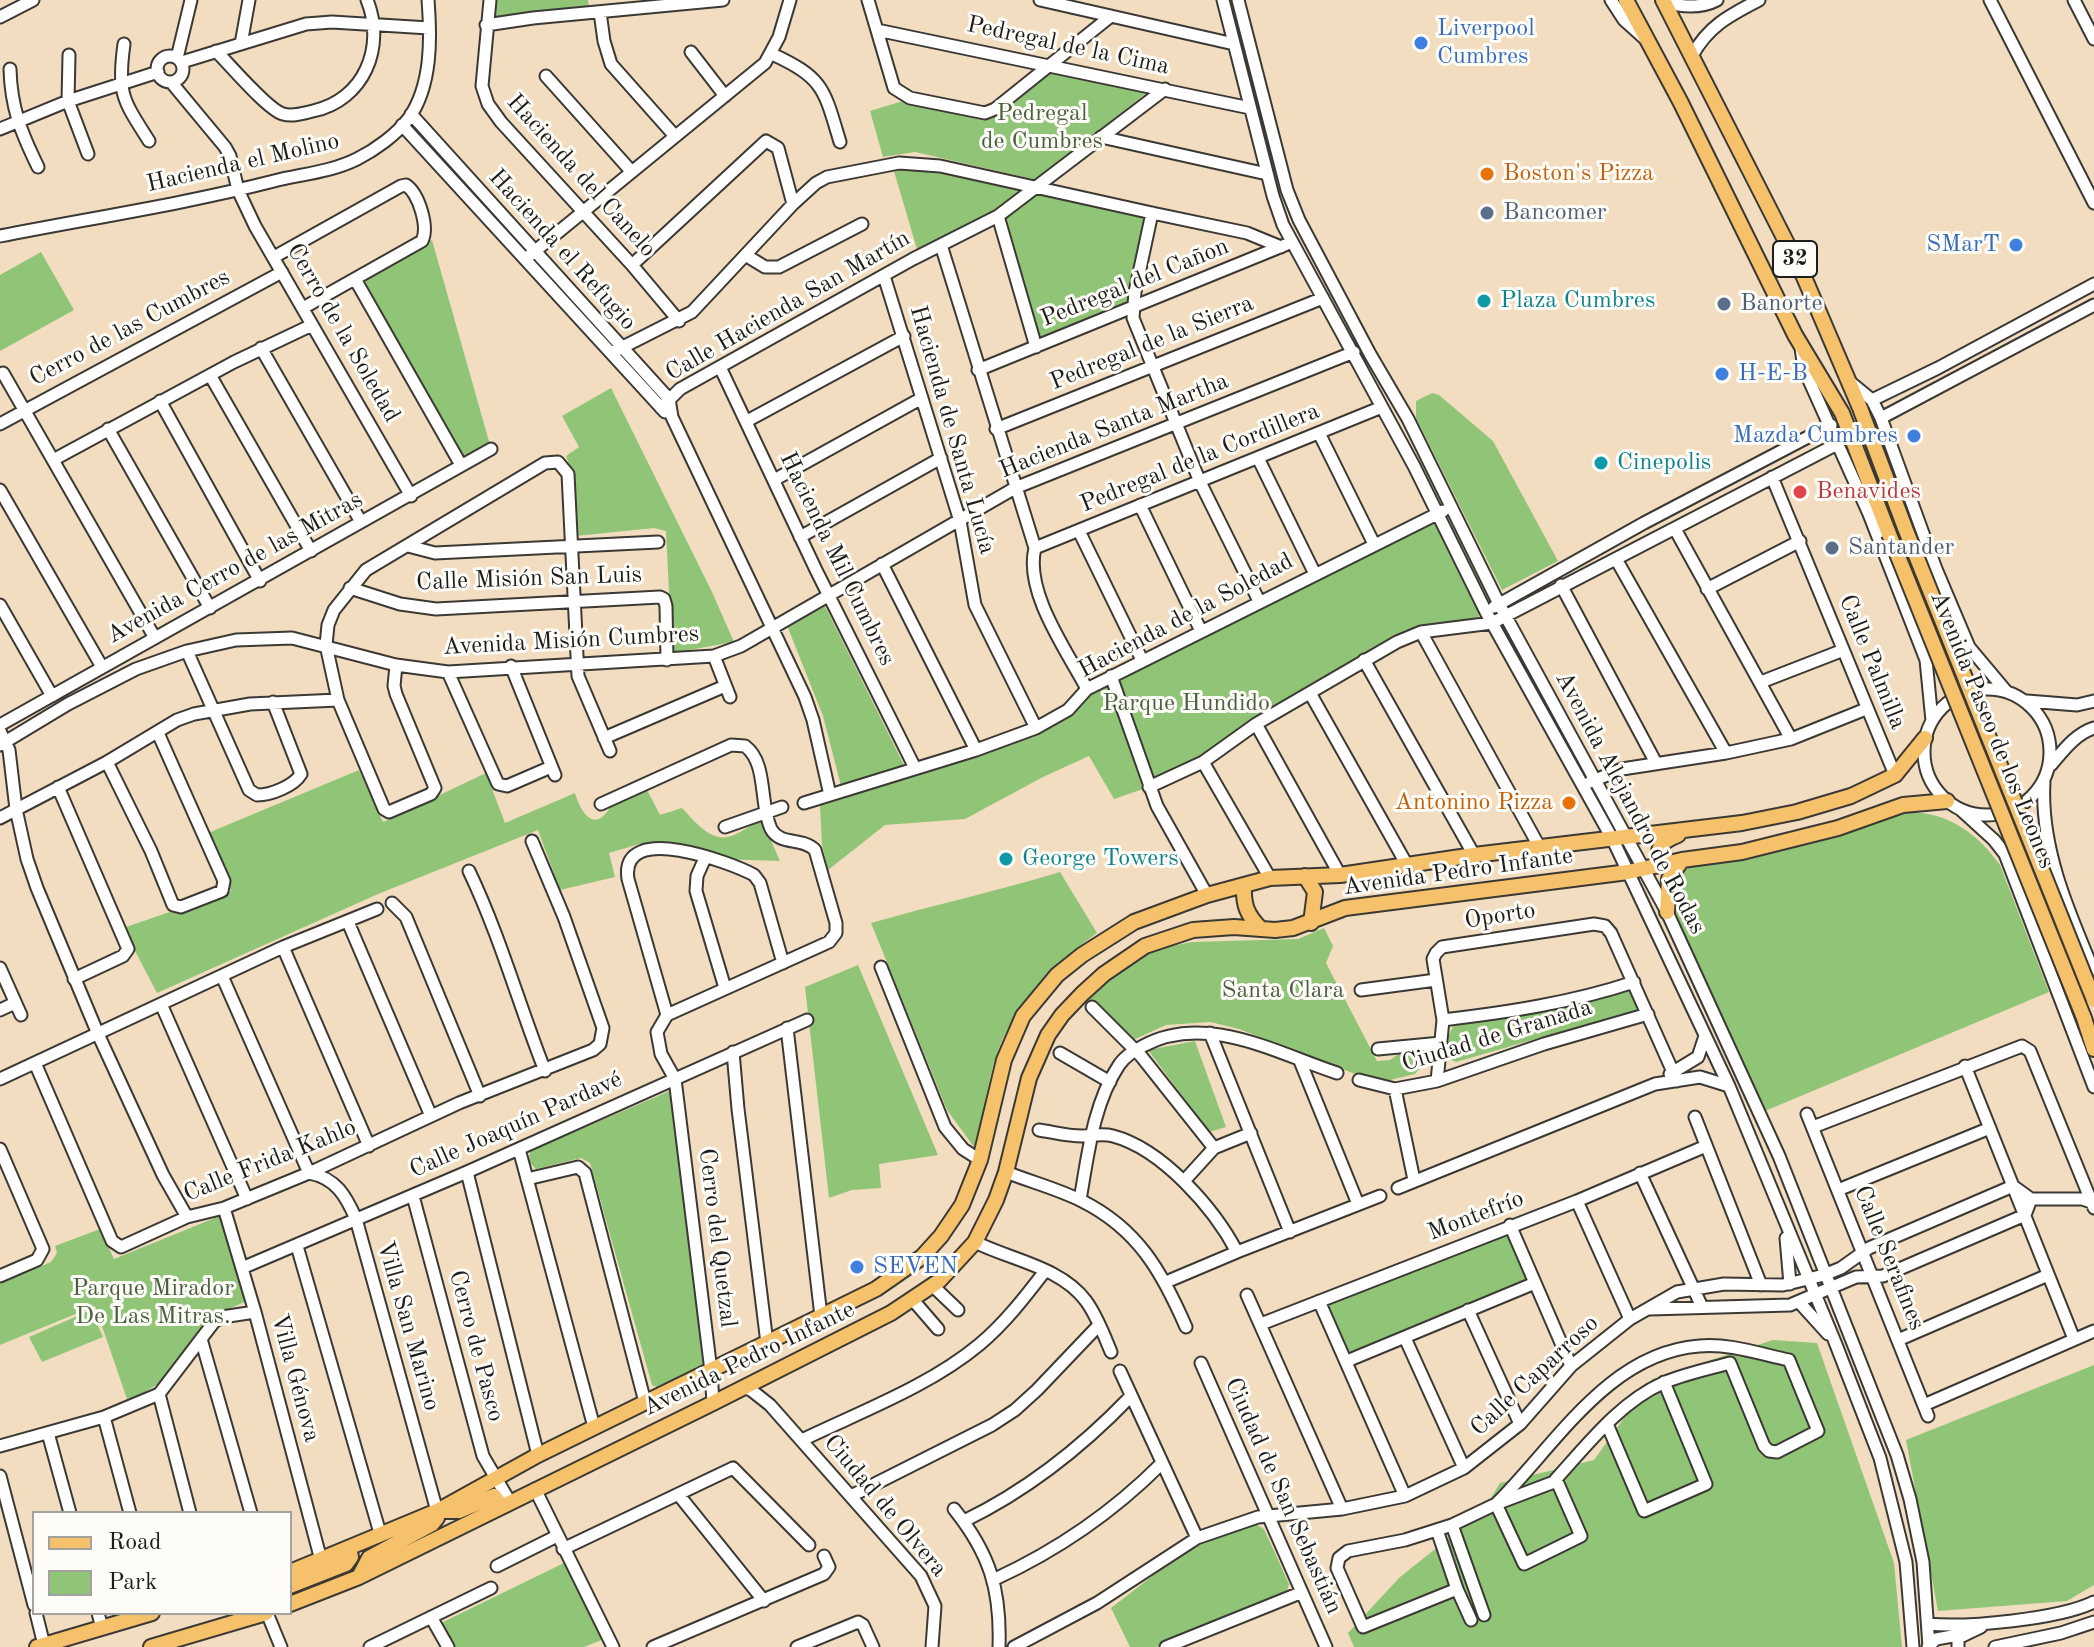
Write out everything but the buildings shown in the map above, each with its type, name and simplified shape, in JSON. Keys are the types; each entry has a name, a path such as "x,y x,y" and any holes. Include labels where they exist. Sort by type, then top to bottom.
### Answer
{"main road":[{"name":"Avenida Paseo de los Leones","path":"1626,0 1681,103 1800,344 1842,413 2094,1049"},
{"name":"Avenida Paseo de los Leones","path":"1664,1 1804,277 2094,1000"},
{"name":"Avenida Pedro Infante","path":"292,1571 437,1511 538,1455 876,1289 922,1257 962,1205 980,1160 1004,1060 1023,1016 1038,995 1082,955 1134,922 1207,895 1270,878 1340,875 1474,855 1690,830 1797,812 1851,796 1895,775 1925,738"},
{"name":"Avenida Pedro Infante","path":"292,1603 359,1577 713,1403 891,1313 933,1286 975,1242 1006,1172 1036,1058 1062,1015 1104,974 1158,940 1193,930 1293,928 1345,908 1628,872 1796,840 1903,805 1952,804"},
{"path":"1662,864 1658,854 1662,843 1690,830"},
{"path":"1667,912 1669,879 1682,860"},
{"path":"1305,876 1315,892 1311,923"},
{"path":"1244,885 1245,909 1261,929"},
{"path":"359,1577 369,1558 432,1524 437,1518 437,1511 459,1511 494,1496 506,1504"},
{"path":"292,1585 346,1564 351,1557 349,1548"},
{"path":"41,1646 74,1642 97,1624 142,1615"},
{"path":"218,1628 226,1615"},
{"path":"151,1647 260,1615"},
{"path":"87,1647 97,1624"}],"street":[{"path":"0,17 33,0"},
{"path":"191,0 180,60 182,75 171,82 163,80 158,72 163,58 171,56 180,60 306,24 429,28"},
{"path":"241,44 249,0"},
{"path":"216,51 272,108 285,115 332,105 359,84 370,62 374,25 367,0"},
{"name":"Hacienda el Molino","path":"0,236 238,190 356,160 402,125 411,114 425,78 428,0"},
{"name":"Hacienda del Canelo","path":"490,0 482,86 488,104 679,321"},
{"path":"486,25 723,0"},
{"path":"530,255 772,54 790,0"},
{"path":"868,0 898,93 985,113 995,109 1111,16"},
{"path":"1040,0 1234,44"},
{"name":"Avenida Alejandro de Rodas","path":"1223,0 1286,245 1323,298 1354,352 1489,617 1613,840 1729,1086 1880,1458 1906,1562 1913,1647"},
{"name":"Avenida Alejandro de Rodas","path":"1238,0 1287,190 1307,236 1408,419 1505,616 1645,868 1779,1156 1897,1455 1923,1562 1929,1647"},
{"path":"1242,16 1247,0"},
{"path":"1611,0 1624,20 1647,40"},
{"path":"1692,56 1719,20 1759,0"},
{"path":"1990,0 2094,203"},
{"path":"2074,0 2094,39"},
{"path":"1664,1 1683,6 1712,2 1719,20"},
{"path":"600,12 611,64 674,135"},
{"name":"Pedregal de la Cima","path":"877,30 1250,108"},
{"path":"124,44 120,84 149,141"},
{"path":"691,52 725,96"},
{"path":"772,54 798,66 818,82 840,142"},
{"path":"69,55 68,101 88,154"},
{"path":"10,69 17,122 38,167"},
{"path":"0,129 68,101 158,72"},
{"path":"546,76 631,171"},
{"name":"Cerro de la Soledad","path":"171,82 225,147 238,190 255,226 411,496"},
{"name":"Calle Hacienda San Martín","path":"665,404 680,389 998,216 1165,89"},
{"name":"Hacienda el Refugio","path":"411,114 530,255 665,404"},
{"name":"Hacienda el Refugio","path":"402,125 530,255"},
{"path":"1101,137 1267,174"},
{"path":"632,265 766,141 778,148 793,204"},
{"path":"616,351 679,321 703,303 816,183 827,177 899,163 924,163 1247,233 1286,245"},
{"path":"274,257 401,186 409,186 425,226 425,236 416,245 303,308"},
{"path":"1152,213 1132,308 1135,324 1200,482 1259,601"},
{"path":"998,216 1036,347"},
{"path":"747,256 765,267 779,267 862,224"},
{"name":"Pedregal del Cañon","path":"978,370 1307,236"},
{"path":"941,245 1035,548 1032,570 1037,591 1087,689"},
{"name":"Cerro de las Cumbres","path":"0,424 282,272"},
{"name":"Hacienda de Santa Lucía","path":"884,276 960,521 979,616 1036,728"},
{"path":"355,279 461,465"},
{"path":"1872,400 2094,284"},
{"name":"Pedregal de la Sierra","path":"996,429 1323,298"},
{"path":"1881,418 2094,305"},
{"path":"53,460 261,348 312,325"},
{"path":"747,421 904,336"},
{"name":"Avenida Paseo de los Leones","path":"1800,344 1804,369 1839,443 1926,660 1932,721"},
{"path":"261,348 361,522"},
{"name":"Hacienda Santa Martha","path":"774,627 1015,488 1354,352"},
{"name":"Hacienda Mil Cumbres","path":"720,367 828,595 915,768"},
{"path":"3,373 155,638"},
{"path":"210,375 311,551"},
{"name":"Avenida Paseo de los Leones","path":"1847,379 1872,400 1881,418 1936,569 1969,647 2006,691"},
{"path":"774,480 922,398"},
{"path":"160,401 260,581"},
{"path":"665,404 774,627 813,720 830,795"},
{"name":"Pedregal de la Cordillera","path":"1035,548 1382,407"},
{"path":"1149,787 1203,762 1256,724 1397,642 1421,632 1476,624 1489,617 1499,604 1831,425"},
{"path":"108,429 210,608"},
{"path":"1319,433 1374,544"},
{"path":"1489,617 1505,616 1839,443"},
{"name":"Avenida Cerro de las Mitras","path":"2,736 52,696 491,449"},
{"path":"800,537 941,458"},
{"path":"1258,458 1315,574"},
{"path":"396,665 396,694 435,788 431,794 393,811 386,811 338,700 326,645 328,625 334,610 366,570 545,463 563,464 568,474 577,663 582,687 610,751"},
{"path":"1721,503 1751,478 1750,468"},
{"name":"Calle Palmilla","path":"1772,477 1800,541 1841,651 1895,775"},
{"path":"0,490 102,667"},
{"path":"1140,505 1201,631"},
{"name":"Hacienda de la Soledad","path":"804,803 976,750 1058,718 1087,689 1111,676 1452,506"},
{"path":"1675,529 1791,739"},
{"path":"1079,531 1142,660"},
{"path":"1707,589 1800,541"},
{"path":"408,546 435,553 658,542"},
{"path":"1616,559 1726,753"},
{"path":"882,564 976,750"},
{"path":"1561,585 1656,763"},
{"name":"Calle Misión San Luis","path":"350,588 418,608 483,608 656,597 664,599 666,606 667,660"},
{"path":"0,605 52,696"},
{"name":"Avenida Misión Cumbres","path":"2,736 105,684 187,651 236,640 292,638 396,665 448,672 714,656 741,646 774,627"},
{"path":"1421,632 1540,848"},
{"path":"1926,660 1933,664 1949,664 1969,647"},
{"path":"187,651 249,790 257,795 294,783 300,777 301,770 273,702"},
{"path":"1761,682 1841,651"},
{"path":"604,738 728,692 714,656"},
{"path":"1364,660 1474,855"},
{"path":"448,672 498,784 507,786 553,771 511,666"},
{"path":"1111,676 1149,787 1173,837 1207,895"},
{"path":"2094,701 2077,705 2026,700 2006,691 1974,690 1957,696 1932,721 1925,738 1924,758 1930,778 1952,804 1975,813 1993,814 2010,810 2037,792 2051,765 2067,745 2094,728"},
{"path":"1310,693 1407,865"},
{"path":"0,818 107,762 177,720 212,710 273,702 338,700"},
{"path":"2026,700 2042,723 2048,739 2051,765"},
{"path":"1582,786 1622,769 1726,753 1791,739 1866,709"},
{"path":"1256,724 1340,875"},
{"path":"107,762 151,851 173,905 181,907 222,891 224,881 158,733"},
{"path":"2,736 13,772 16,809 27,859 98,1034 163,1175 187,1217"},
{"path":"601,804 738,744 745,746 753,755 771,828 778,837 809,844 815,850 836,923 836,933 829,942 783,963 725,988 667,1015 628,879 630,860 641,852 664,847 748,872 758,879 783,963"},
{"path":"1203,762 1270,878"},
{"name":"Avenida Paseo de los Leones","path":"2044,782 2044,829 2070,915 2094,972"},
{"path":"58,787 125,938 127,952 74,979"},
{"name":"Avenida Paseo de los Leones","path":"1952,804 1994,840 2005,854 2094,1087"},
{"path":"725,827 782,807"},
{"name":"Calle Frida Kahlo","path":"35,1063 112,1241 117,1246 125,1246 187,1217 247,1199 431,1116 593,1050 600,1044 603,1028 564,917 532,841"},
{"path":"705,858 697,876 696,891 725,988"},
{"path":"469,871 491,919 520,1008 545,1071"},
{"path":"392,903 406,917 480,1096"},
{"path":"2032,928 2035,914 2045,905 2060,906 2070,915"},
{"path":"0,1079 283,947 377,909"},
{"path":"348,922 431,1116"},
{"name":"Oporto","path":"1437,1081 1443,1020 1433,959 1442,947 1594,924 1605,926 1634,982"},
{"path":"283,947 369,1146"},
{"path":"881,967 945,1127 963,1149 980,1160"},
{"path":"0,968 21,1015"},
{"path":"222,976 309,1173"},
{"path":"1361,990 1436,980"},
{"path":"1443,1020 1540,1007 1588,997 1634,982 1676,1076"},
{"path":"0,1010 15,1003"},
{"path":"161,1004 247,1199"},
{"path":"1092,1007 1135,1050 1214,1148"},
{"name":"Ciudad de Granada","path":"1359,1080 1395,1089 1437,1081 1544,1044 1648,1014"},
{"name":"Cerro del Quetzal","path":"667,1015 661,1023 658,1043 675,1079 713,1403"},
{"name":"Calle Joaquín Pardavé","path":"242,1268 413,1196 807,1020"},
{"path":"787,1028 821,1316"},
{"path":"1080,1200 1092,1135 1110,1082 1125,1057 1154,1040 1175,1034 1210,1033 1237,1038 1337,1073"},
{"path":"1210,1033 1290,1232"},
{"path":"1398,1188 1676,1076 1698,1057 1705,1036"},
{"path":"1378,1049 1441,1043"},
{"path":"1813,1127 2017,1046 2030,1051 2091,1199 2031,1199 2013,1186"},
{"path":"733,1052 767,1343"},
{"path":"1060,1053 1110,1082"},
{"path":"1300,1061 1358,1204"},
{"path":"1965,1066 2074,1339 2094,1331"},
{"path":"1676,1076 1700,1077 1729,1086"},
{"path":"1395,1089 1414,1180"},
{"name":"Calle Serafines","path":"1807,1114 1926,1411 2074,1339"},
{"path":"1695,1117 1761,1285"},
{"path":"1838,1190 1990,1128"},
{"path":"1039,1130 1106,1134 1120,1138 1184,1181 1225,1230 1237,1252"},
{"path":"1184,1181 1214,1148 1251,1133"},
{"name":"Montefrío","path":"1261,1324 1577,1201 1706,1146"},
{"path":"0,1149 42,1245 37,1260 0,1276"},
{"path":"519,1149 594,1427"},
{"path":"527,1179 571,1167 578,1167 585,1173 645,1402"},
{"path":"467,1172 538,1455"},
{"path":"1006,1172 1080,1200 1121,1227 1154,1262 1186,1327"},
{"name":"Villa San Marino","path":"309,1173 338,1187 346,1196 356,1219 437,1511"},
{"path":"1640,1173 1702,1307"},
{"name":"Calle Caparroso","path":"1014,1647 1097,1603 1197,1538 1269,1515 1342,1509 1405,1496 1464,1468 1520,1424 1571,1366 1630,1319 1677,1292 1724,1284 1793,1283 1824,1275 1841,1268 1863,1252 2013,1186"},
{"name":"Cerro de Pasco","path":"413,1196 483,1456 506,1504"},
{"path":"1166,1282 1380,1196"},
{"path":"2025,1215 2031,1199"},
{"path":"1577,1201 1630,1319"},
{"name":"Villa Génova","path":"224,1208 321,1560"},
{"path":"1780,1210 1793,1283"},
{"name":"Calle Caparroso","path":"1646,1310 1741,1308 1799,1302 1856,1277 1874,1278 2025,1215"},
{"path":"1510,1225 1571,1366"},
{"path":"975,1242 1045,1271 1077,1291 1087,1302 1111,1352"},
{"path":"297,1246 380,1533"},
{"path":"802,1440 917,1384 958,1360 997,1329 1045,1271"},
{"path":"1898,1340 2048,1275"},
{"path":"1347,1361 1535,1283"},
{"path":"933,1286 958,1310"},
{"path":"1247,1295 1342,1509"},
{"path":"913,1300 938,1329"},
{"path":"1319,1301 1405,1496"},
{"path":"1799,1302 1835,1342"},
{"path":"1468,1310 1520,1424"},
{"path":"0,1446 104,1417 159,1394 222,1317 255,1312"},
{"path":"851,1496 992,1425 1015,1410 1099,1325"},
{"path":"1405,1338 1464,1468"},
{"path":"201,1339 250,1511"},
{"path":"1457,1589 1363,1627 1337,1568 1339,1558 1348,1551 1405,1540 1452,1525 1496,1504 1539,1489 1556,1479 1607,1424 1641,1395 1664,1382 1730,1363 1764,1446 1769,1451 1777,1452 1818,1431 1789,1360 1728,1347 1700,1345 1665,1351 1599,1393 1496,1504"},
{"name":"Ciudad de San Sebastián","path":"1201,1363 1326,1647"},
{"path":"1120,1371 1197,1538"},
{"name":"Ciudad de Olvera","path":"759,1378 770,1405"},
{"path":"1607,1424 1644,1511 1706,1484 1664,1382"},
{"name":"Ciudad de Olvera","path":"743,1387 770,1405 927,1585 936,1614 932,1647"},
{"path":"159,1394 189,1511"},
{"path":"964,1521 1023,1489 1068,1456 1130,1397"},
{"path":"104,1417 129,1511"},
{"path":"48,1433 69,1511"},
{"path":"995,1579 1048,1553 1107,1513 1161,1464"},
{"path":"563,1549 729,1469 739,1473 809,1545"},
{"path":"0,1476 32,1597"},
{"path":"1496,1504 1524,1564 1581,1536 1556,1479"},
{"path":"535,1489 613,1647"},
{"path":"678,1494 764,1601"},
{"path":"954,1509 964,1521 995,1579 999,1647"},
{"path":"1452,1525 1484,1615"},
{"path":"1437,1530 1471,1620"},
{"path":"497,1566 557,1536"},
{"path":"653,1647 824,1574 829,1567 824,1556"},
{"path":"370,1647 491,1588"},
{"path":"1166,1647 1300,1593"},
{"path":"1928,1624 1953,1626 1993,1622 2058,1613 2094,1602"},
{"path":"36,1615 41,1646"},
{"path":"267,1615 281,1647"},
{"path":"431,1617 448,1647"},
{"path":"797,1647 858,1622 863,1625 873,1647"},
{"path":"1958,1647 1958,1638 1993,1622"},
{"path":"1995,1647 2061,1633 2094,1622"},
{"path":"1929,1647 1944,1637 1965,1634"}],"green space":[{"path":"496,0 588,0 589,7 494,18"},
{"name":"Pedregal de Cumbres","path":"1053,71 1149,91 1037,180 915,152 883,157 870,111 903,101 990,119"},
{"name":"Pedregal de Cumbres","path":"915,166 1020,191 990,216 917,249 893,168"},
{"name":"Pedregal de Cumbres","path":"1036,194 1146,216 1127,305 1040,341 1004,219"},
{"path":"432,240 490,445 463,458 363,278"},
{"path":"41,252 74,310 0,351 0,275"},
{"path":"611,388 734,642 672,653 666,531 654,528 576,536 572,472 566,456 579,447 562,416"},
{"path":"1432,393 1439,395 1493,441 1558,561 1502,590 1416,418 1416,401"},
{"name":"Parque Hundido","path":"1433,521 1480,612 1478,617 1408,631 1259,716 1212,753 1158,777 1151,776 1119,683 1123,676"},
{"path":"824,604 905,767 841,786 823,716 786,623"},
{"path":"1108,686 1143,789 1114,799 1089,756 965,819 885,825 828,870 822,845 820,806 964,760 1054,725 1093,692"},
{"path":"359,770 383,822 486,773 505,823 575,793 586,815 596,820 612,804 647,790 660,815 682,808 705,830 719,837 734,835 762,820 780,861 720,859 660,842 639,844 609,853 615,877 560,890 538,830 378,894 157,993 123,928 231,891 208,833"},
{"path":"1910,812 1937,816 1961,827 1982,843 2000,865 2049,992 1765,1111 1674,912 1672,882 1688,868 1802,846"},
{"path":"1060,872 1097,933 1046,977 1007,1031 991,1074 974,1147 947,1110 871,923"},
{"name":"Santa Clara","path":"1324,928 1333,946 1326,963 1377,1061 1390,1060 1401,1052 1431,1049 1429,1058 1415,1074 1378,1083 1239,1029 1210,1022 1166,1025 1133,1040 1088,1000 1129,964 1161,948 1192,942 1298,939"},
{"path":"858,965 938,1155 879,1164 881,1188 852,1190 829,1198 805,987"},
{"path":"1628,989 1634,991 1640,1007 1636,1010 1456,1062 1447,1057 1449,1035 1455,1022"},
{"path":"1195,1041 1226,1127 1209,1132 1148,1050"},
{"path":"672,1090 705,1360 702,1367 659,1388 652,1385 590,1163 581,1158 536,1169 529,1162 530,1151"},
{"name":"Parque Mirador De Las Mitras.","path":"222,1215 247,1301 212,1316 168,1378 138,1396 127,1399 95,1306 0,1345 0,1284 51,1262 57,1253 55,1246 100,1229 114,1259"},
{"path":"1504,1232 1509,1235 1527,1277 1523,1283 1355,1352 1346,1350 1328,1308 1332,1299"},
{"path":"91,1310 103,1337 42,1362 29,1337"},
{"path":"1773,1340 1817,1343 1894,1563 1902,1647 1354,1647 1348,1633 1400,1577 1483,1511 1500,1483 1594,1460 1652,1379"},
{"path":"2094,1365 2094,1585 2067,1601 1938,1611 1906,1440"},
{"path":"1254,1523 1264,1529 1289,1584 1287,1591 1156,1647 1130,1647 1111,1608 1168,1564 1200,1545"},
{"path":"566,1562 604,1639 584,1647 453,1647 441,1623"}],"place":[{"name":"Liverpool Cumbres","path":"1421,43"},
{"name":"Boston's Pizza","path":"1487,174"},
{"name":"Bancomer","path":"1487,213"},
{"name":"SMarT","path":"2016,245"},
{"name":"Plaza Cumbres","path":"1484,301"},
{"name":"Banorte","path":"1724,304"},
{"name":"H-E-B","path":"1722,374"},
{"name":"Mazda Cumbres","path":"1914,436"},
{"name":"Cinepolis","path":"1601,463"},
{"name":"Benavides","path":"1800,492"},
{"name":"Santander","path":"1832,548"},
{"name":"Antonino Pizza","path":"1569,803"},
{"name":"George Towers","path":"1006,859"},
{"name":"SEVEN","path":"857,1267"}]}
